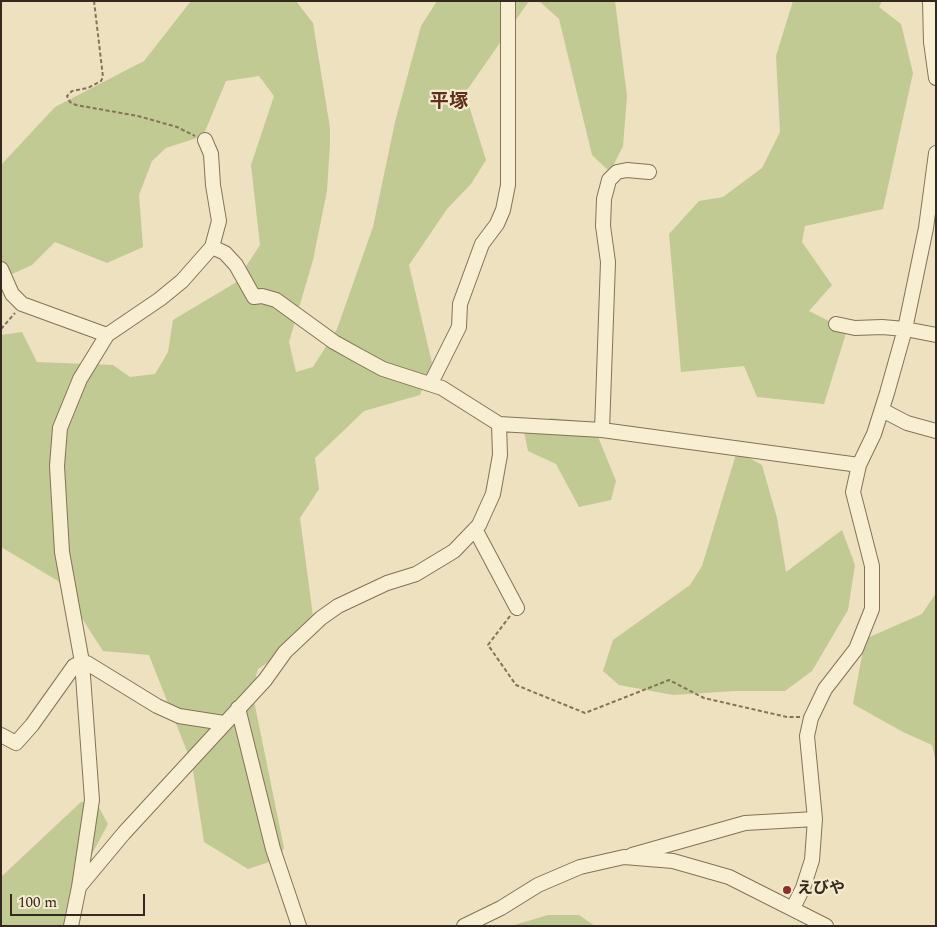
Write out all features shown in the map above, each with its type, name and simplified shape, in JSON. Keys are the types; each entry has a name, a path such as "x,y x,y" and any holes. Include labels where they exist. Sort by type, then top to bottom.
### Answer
{"street":[{"path":"431,383 459,327 460,304 482,244 497,224 503,210 508,185 508,1"},
{"path":"930,1 931,42 936,78"},
{"path":"71,926 92,800 82,662 62,552 57,466 64,416 80,379 107,335 175,287 212,247 219,221 213,185 211,154 205,140"},
{"path":"793,908 804,888 812,860 815,819 808,736 811,718 825,689 856,649 872,609 872,566 853,492 859,465 882,410 905,329 926,228 936,153"},
{"path":"602,430 608,262 602,226 604,199 609,180 617,172 627,170 649,172"},
{"path":"212,247 225,253 254,297 262,296 276,300 334,342 383,369 442,388 499,424 602,430 859,465"},
{"path":"1,269 12,294 22,304 107,335"},
{"path":"836,324 855,328 882,327 905,329 936,335"},
{"path":"882,410 907,423 936,431"},
{"path":"79,887 224,723 265,680 285,652 321,618 338,606 387,582 416,574 454,551 476,529 493,494 500,455 499,424"},
{"path":"476,529 516,608"},
{"path":"1,735 16,743 32,725 74,666 82,662 87,663 136,694 172,713 192,720 224,723"},
{"path":"238,708 273,849 299,926"},
{"path":"464,926 500,908 538,885 580,867 624,857 745,823 815,819"},
{"path":"624,857 673,861 729,877 826,926"}],"path":[{"path":"94,1 103,77 101,81 88,88 72,92 68,96 70,102 76,105 138,116 176,127 205,140"},
{"path":"1,329 22,304"},
{"path":"516,608 488,645 516,685 585,713 669,680 704,698 787,717 811,718"}],"green space":[{"path":"191,1 296,1 313,23 330,128 330,144 327,191 313,260 289,342 296,372 313,367 337,329 373,227 395,122 421,26 437,1 529,1 465,93 486,160 471,184 447,209 409,265 432,363 420,395 364,411 315,458 319,489 300,518 315,631 258,669 252,691 284,848 278,859 248,869 204,842 192,764 149,655 103,651 58,581 1,547 1,335 22,332 37,362 113,365 130,377 155,374 168,352 173,320 235,283 260,245 251,165 274,96 259,76 226,81 203,136 166,148 152,161 139,195 143,247 107,263 55,242 32,265 1,279 1,165 55,107 144,61"},
{"path":"539,1 615,1 627,96 623,146 610,172 592,155 559,19"},
{"path":"793,1 882,1 879,7 901,24 913,73 883,209 805,226 802,242 832,285 809,311 847,330 824,404 757,397 744,366 681,372 669,234 699,201 723,197 762,168 780,132 776,56"},
{"path":"551,418 592,422 616,481 611,500 579,507 556,464 528,451 523,427"},
{"path":"737,451 762,465 777,518 786,572 842,530 855,565 848,610 812,671 785,691 735,691 673,695 619,685 603,671 613,640 690,585 702,566"},
{"path":"936,593 936,762 932,745 903,732 853,704 865,639 922,614"},
{"path":"81,802 97,804 108,824 70,895 64,926 1,926 1,877"},
{"path":"548,915 579,915 595,926 511,926"}],"place":[{"name":"えびや","path":"787,890"}],"district":[{"name":"平塚","path":"449,103"}]}
